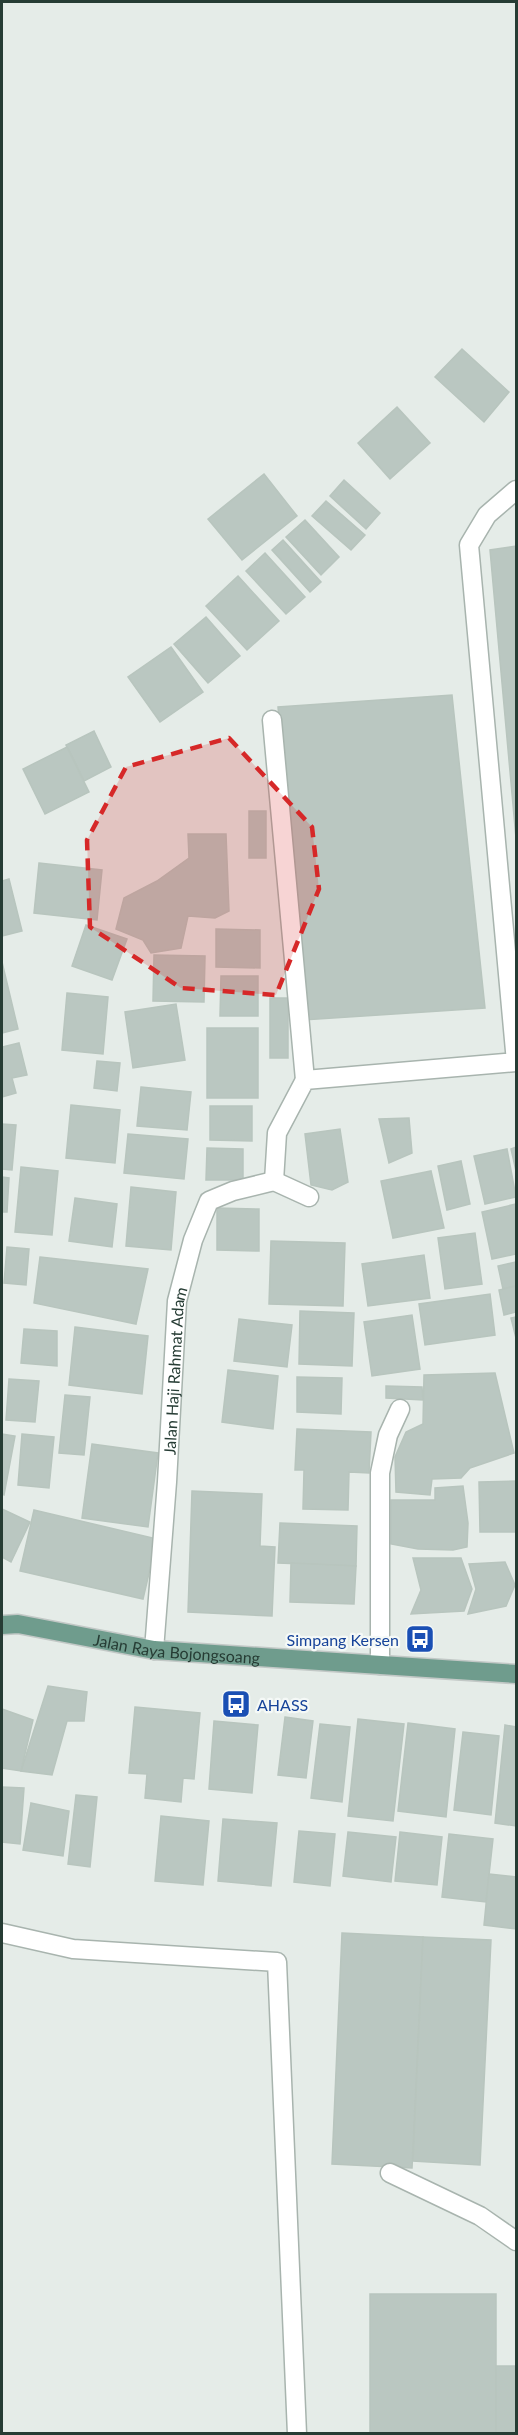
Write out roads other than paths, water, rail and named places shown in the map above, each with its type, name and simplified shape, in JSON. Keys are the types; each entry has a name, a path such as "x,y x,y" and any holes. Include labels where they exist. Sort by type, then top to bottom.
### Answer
{"main road":[{"name":"Jalan Raya Bojongsoang","path":"10,1625 154,1650 516,1674"}],"street":[{"path":"305,1080 516,1062 469,545 487,515 516,490"},
{"path":"272,720 305,1080 277,1132 274,1181 309,1197"},
{"name":"Jalan Haji Rahmat Adam","path":"154,1650 179,1291 193,1240 209,1202 233,1191 274,1181"},
{"path":"380,1665 380,1473 388,1435 400,1409"},
{"path":"2,1933 74,1949 277,1962 297,2433"},
{"path":"390,2173 480,2216 516,2241"}],"place":[{"name":"Simpang Kersen","path":"420,1639"},
{"name":"AHASS","path":"236,1704"}]}
